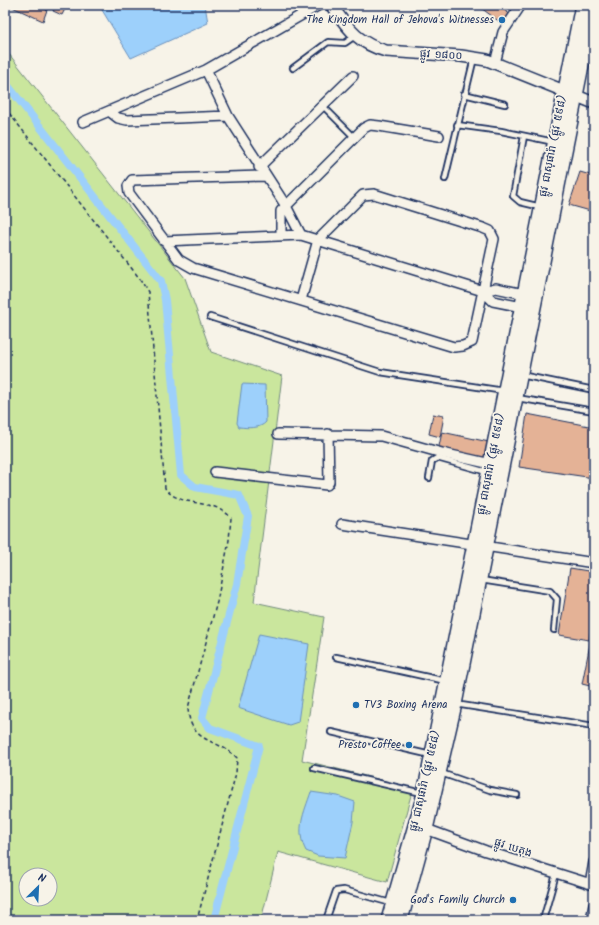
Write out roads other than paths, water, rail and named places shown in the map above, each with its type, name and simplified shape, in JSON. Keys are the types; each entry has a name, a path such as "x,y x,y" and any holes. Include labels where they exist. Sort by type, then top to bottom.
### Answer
{"main road":[{"name":"ផ្លូវ ជាសុផារ៉ា (ផ្លូវ ៥៩៨)","path":"388,920 400,910 426,829 439,772 447,681 480,545 529,301 570,93 582,5"},
{"name":"ផ្លូវ ជាសុផារ៉ា (ផ្លូវ ៥៩៨)","path":"529,301 541,207 554,142 570,93 594,5"},
{"name":"ផ្លូវ ជាសុផារ៉ា (ផ្លូវ ៥៩៨)","path":"400,910 431,755 455,704 479,580 480,545 490,468 505,420"}],"street":[{"path":"83,122 206,70 319,5"},
{"name":"ផ្លូវ ១៨០០","path":"331,5 355,36 374,48 386,52 474,57 495,62 594,102"},
{"path":"495,62 503,32 521,5"},
{"path":"206,70 228,116 265,176 286,206 301,235"},
{"path":"260,167 353,76"},
{"path":"109,111 118,118 127,120 228,116"},
{"path":"281,236 281,211 364,128 370,125 440,136"},
{"path":"265,176 132,180 128,186 129,194 179,260 193,268 454,347 463,346 472,342 494,239 490,231 368,193 363,195 318,240 301,300"},
{"path":"164,241 301,235 483,291 493,301 529,301"},
{"path":"278,434 382,436 490,468"},
{"path":"215,472 327,485 329,482 328,434"},
{"path":"342,524 594,563"},
{"name":"ផ្លូវ បេតុង","path":"426,829 592,885"},
{"path":"592,885 594,862"},
{"path":"590,920 594,905"}],"lane":[{"path":"294,68 328,42 345,43 355,36"},
{"path":"445,179 474,57"},
{"path":"464,94 505,104"},
{"path":"323,106 355,138"},
{"path":"457,125 554,142"},
{"path":"524,136 513,196 520,202 541,207"},
{"path":"210,317 380,372 594,410"},
{"path":"514,373 594,390"},
{"path":"429,478 432,461 437,458 490,468"},
{"path":"479,580 550,591 557,599 554,630"},
{"path":"336,657 447,681"},
{"path":"455,704 594,726"},
{"path":"331,732 431,755"},
{"path":"314,768 424,794"},
{"path":"439,772 490,790 517,794"},
{"path":"544,920 556,874"},
{"path":"326,920 336,891 344,890 400,910"}],"water":[{"path":"99,5 205,5 208,23 131,58"},
{"path":"242,384 265,385 266,422 261,426 250,428 239,427 237,423"},
{"path":"259,634 309,644 298,722 289,725 238,708"},
{"path":"311,792 338,796 355,802 353,822 345,858 318,856 306,851 301,836 301,829 303,814"}],"waterway":[{"path":"5,82 161,281 165,300 181,475 195,487 239,495 248,516 237,584 202,718 210,728 259,746 214,920"}],"place":[{"name":"The Kingdom Hall of Jehova's Witnesses","path":"502,20"},
{"name":"TV3 Boxing Arena","path":"356,705"},
{"name":"Presto Coffee","path":"409,745"},
{"name":"God's Family Church","path":"513,900"}]}
